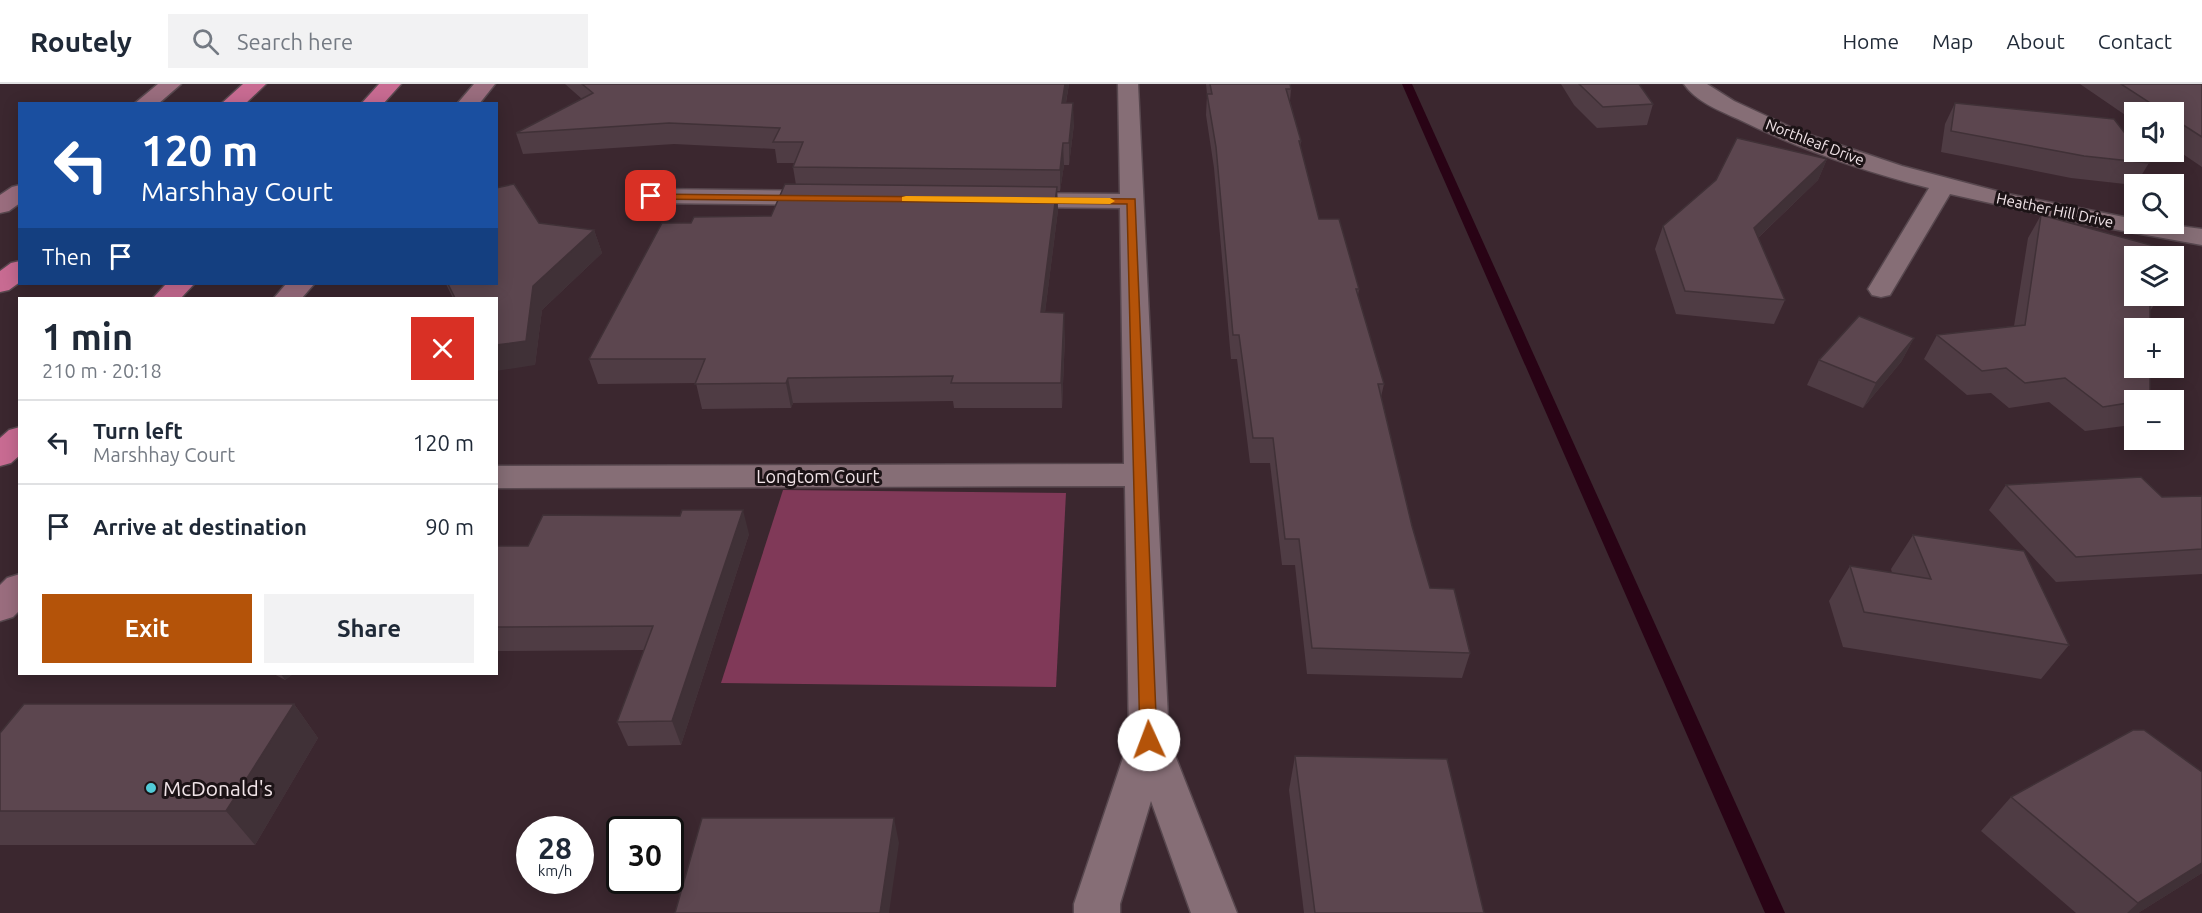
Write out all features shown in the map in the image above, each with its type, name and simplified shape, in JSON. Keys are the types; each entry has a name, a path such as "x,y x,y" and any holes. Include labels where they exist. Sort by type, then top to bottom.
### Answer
{"highway":[{"path":"234,102 256,84"},
{"path":"373,102 392,84"},
{"path":"0,284 18,270"},
{"path":"167,297 180,285"},
{"path":"0,456 18,439"}],"main road":[{"path":"147,102 171,84"},
{"path":"469,102 485,84"},
{"path":"0,206 18,193"},
{"path":"288,297 300,285"},
{"path":"0,608 18,589"}],"street":[{"path":"1128,84 1149,740 1214,913"},
{"name":"Northleaf Drive","path":"1694,84 1718,101 1783,133 1838,153 1943,185"},
{"path":"1881,289 1943,185"},
{"name":"Heather Hill Drive","path":"1943,185 2094,220 2202,237"},
{"path":"651,196 843,198"},
{"path":"987,200 1131,201"},
{"name":"Longtom Court","path":"498,477 1140,475"},
{"path":"1097,913 1097,904 1149,740"}],"shaded area":[{"path":"783,490 1066,493 1056,687 721,683"}],"building":[{"path":"582,84 1065,84 1062,103 1073,103 1069,143 1063,143 1060,170 793,167 803,142 773,142 780,128 669,123 516,133 593,93"},
{"path":"1210,84 1290,84 1291,89 1286,89 1319,219 1339,219 1359,289 1356,289 1384,384 1378,384 1412,526 1430,588 1454,589 1470,653 1312,648 1299,539 1285,539 1273,438 1253,438 1239,335 1233,335 1216,147 1207,94 1212,94"},
{"path":"1579,84 1639,84 1653,104 1603,107"},
{"path":"2121,84 2202,84 2202,137 2184,125 2184,102 2149,102"},
{"path":"1955,103 2114,119 2124,132 2124,160 2084,156 1951,131"},
{"path":"1737,138 1827,159 1754,228 1785,300 1685,291 1663,226 1716,180"},
{"path":"514,184 539,223 594,230 533,286 526,341 498,345 498,297 454,297 448,285 498,285 498,188"},
{"path":"785,184 1057,187 1041,312 1064,313 1061,383 951,383 953,376 788,378 786,383 695,384 705,359 589,359 662,223 691,223 694,217 771,216"},
{"path":"2041,215 2154,246 2124,246 2124,306 2150,306 2150,318 2124,318 2124,378 2150,378 2150,390 2124,390 2124,404 2103,407 2065,378 2025,383 2006,368 1982,371 1937,335 2025,325"},
{"path":"1859,316 1914,338 1876,383 1819,360"},
{"path":"2141,477 2162,497 2202,496 2202,549 2076,557 2006,485"},
{"path":"682,510 743,510 672,721 617,722 653,626 498,627 498,546 528,546 543,515 680,516"},
{"path":"1913,535 2024,551 2069,645 1864,612 1850,566 1931,579"},
{"path":"24,704 294,704 226,811 0,811 0,733"},
{"path":"2133,730 2144,730 2202,772 2202,863 2138,903 2011,797"},
{"path":"1295,756 1447,759 1484,913 1315,913"},
{"path":"702,818 894,818 880,913 675,913 680,894 684,894 684,881"}],"waterway":[{"path":"1407,84 1775,913"}],"slow traffic":[{"path":"906,199 1110,201"}],"place":[{"name":"McDonald's","path":"151,788"}],"route":[{"path":"651,196 1131,201 1149,740"}]}
